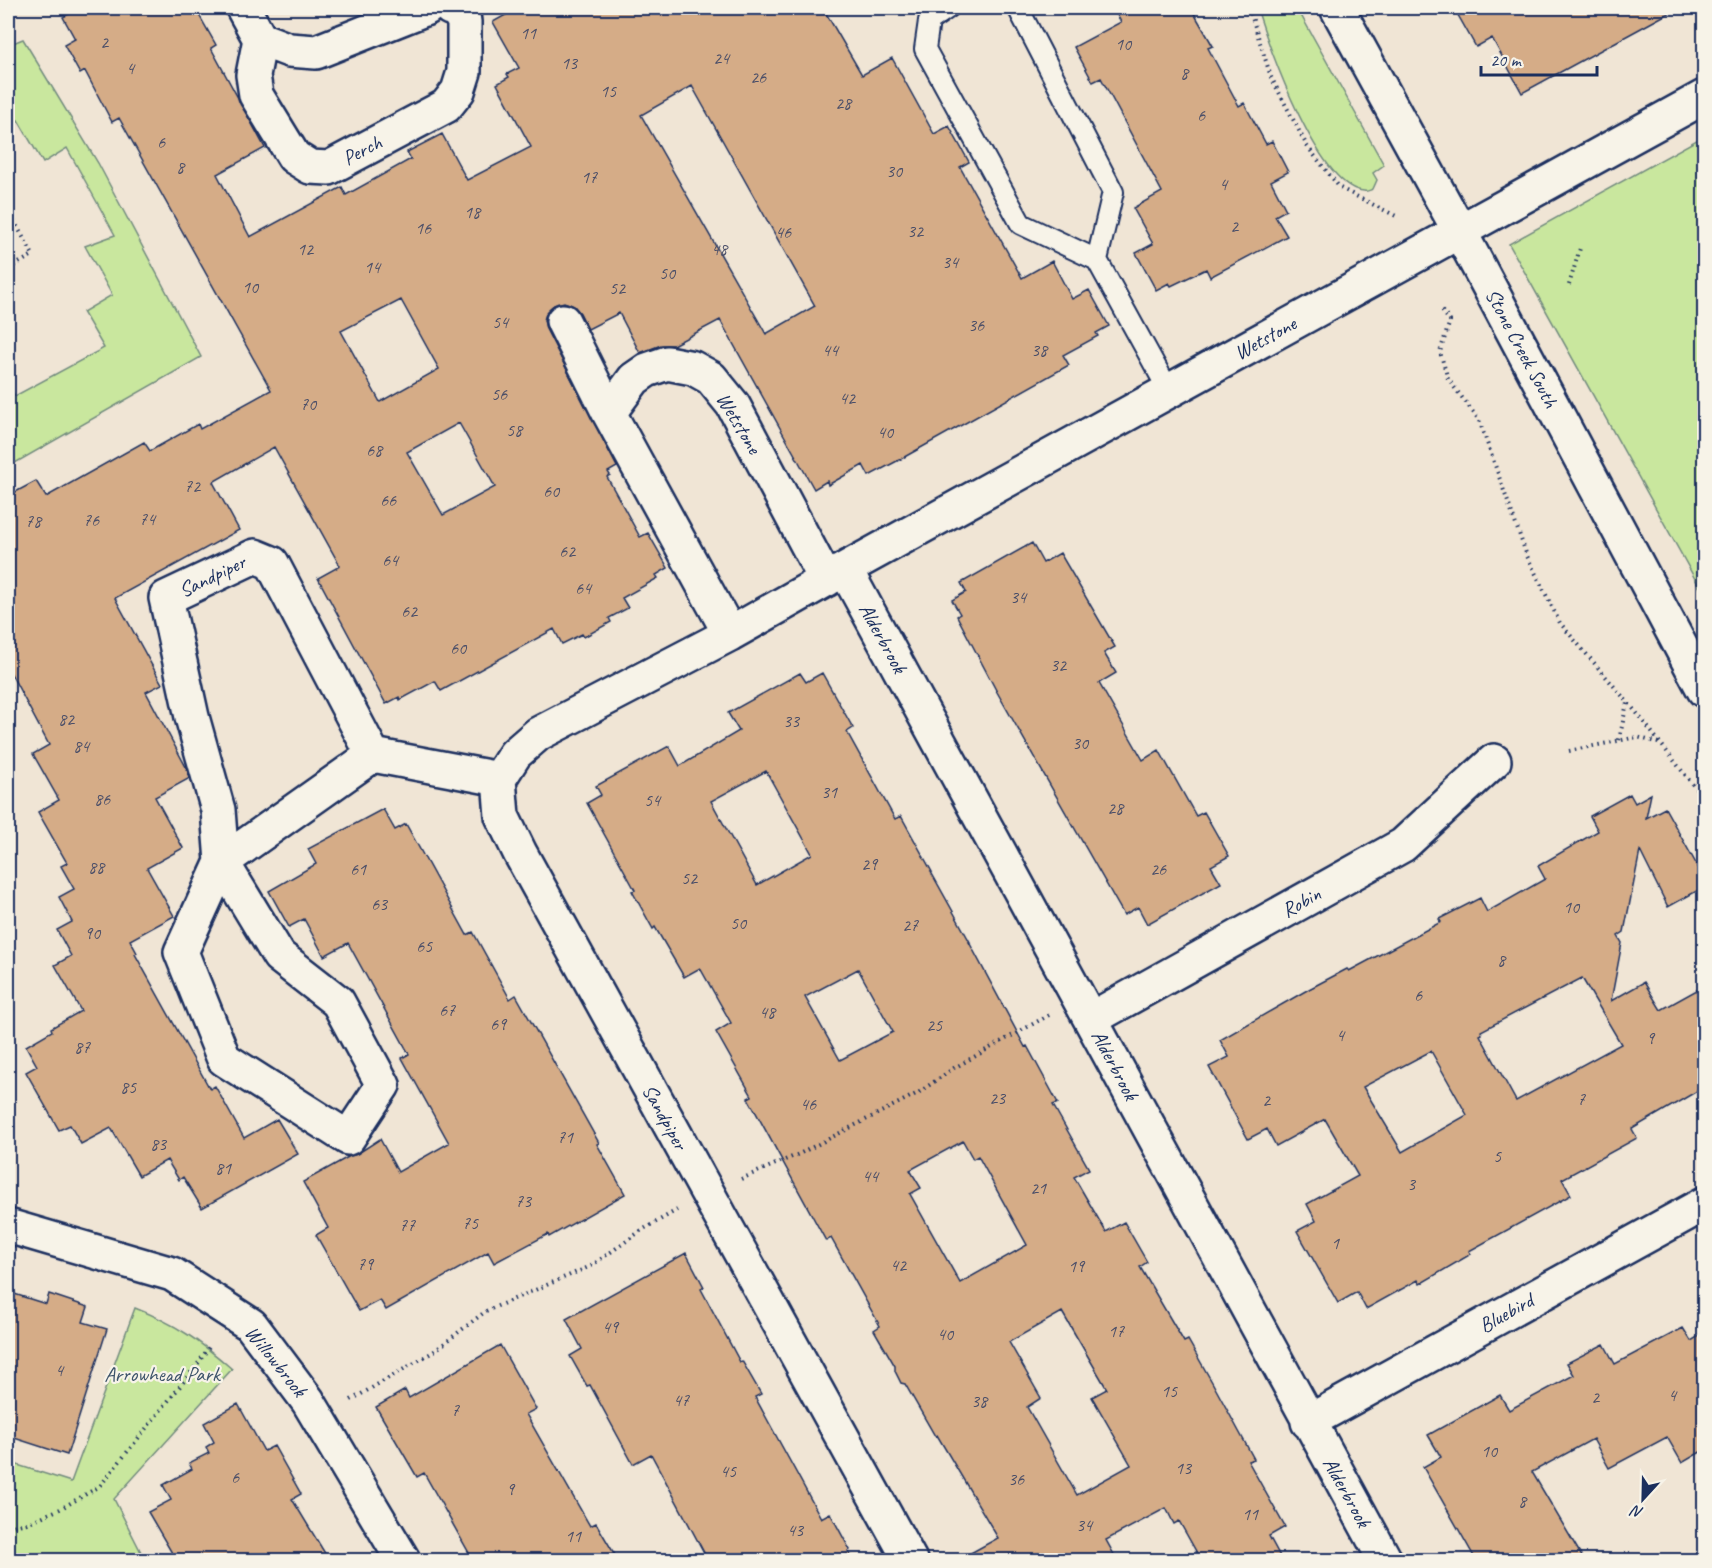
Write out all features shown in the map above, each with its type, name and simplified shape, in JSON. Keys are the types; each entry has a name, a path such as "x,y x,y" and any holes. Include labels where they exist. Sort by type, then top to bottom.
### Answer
{"street":[{"path":"243,8 260,39 289,50 316,52 427,8"},
{"name":"Perch","path":"260,39 253,75 256,94 294,157 310,167 329,168 446,106 458,91 464,72 464,21 456,9 450,8"},
{"name":"Stone Creek South","path":"1337,8 1460,232 1704,690"},
{"name":"Wetstone","path":"499,779 515,754 538,734 730,634 1704,97"},
{"path":"563,321 609,413 730,634"},
{"name":"Wetstone","path":"609,413 634,379 647,370 667,363 693,368 711,378 733,405 836,574"},
{"name":"Sandpiper","path":"222,862 181,952 224,1059 348,1138 382,1085 338,1002 279,956 222,862 218,810 192,717 166,598 255,556 272,563 373,755"},
{"name":"Alderbrook","path":"836,574 1085,1009 1385,1560"},
{"path":"222,862 373,755 499,779"},
{"name":"Robin","path":"1085,1009 1403,845 1494,761"},
{"name":"Sandpiper","path":"499,779 502,816 520,853 910,1560"},
{"name":"Bluebird","path":"1308,1422 1704,1204"},
{"name":"Willowbrook","path":"8,1226 172,1274 251,1325 319,1418 403,1560"}],"lane":[{"path":"948,8 930,21 925,49 1021,224 1097,260 1169,391"},
{"path":"1018,8 1113,192 1097,260"}],"path":[{"path":"1250,8 1270,77 1307,146 1340,188 1396,216"},
{"path":"8,210 33,255 8,269"},
{"path":"1569,285 1581,245"},
{"path":"1442,311 1450,321 1440,352 1448,379 1479,420 1527,556 1560,623 1628,702 1704,799"},
{"path":"1619,740 1628,702"},
{"path":"1569,751 1637,737 1662,744"},
{"path":"319,1418 433,1352 486,1311 591,1266 642,1230 708,1194 799,1154 918,1093 954,1068 1085,1009"},
{"path":"8,1527 27,1523 60,1509 100,1486 197,1365 230,1312"}],"green space":[{"path":"1257,8 1297,8 1384,165 1373,173 1377,180 1373,189 1365,191 1347,184 1330,167 1313,142 1284,82"},
{"path":"23,39 98,163 201,357 8,467 8,384 15,396 104,348 83,312 112,295 85,246 115,235 67,148 43,163 18,120 8,124 8,45"},
{"path":"1704,136 1704,595 1509,244"},
{"name":"Arrowhead Park","path":"135,1308 187,1334 232,1369 114,1499 145,1560 8,1560 8,1462 71,1482"}],"building":[{"path":"80,8 195,8 216,45 211,48 265,148 217,174 250,237 342,187 346,195 411,159 407,152 442,134 467,180 531,147 497,84 509,77 507,74 519,68 493,22 518,8 823,8 862,75 892,58 934,134 949,126 969,162 960,167 1022,278 1052,261 1072,299 1089,290 1109,326 1096,333 1098,336 1063,355 1069,365 899,460 869,476 863,465 828,485 827,481 814,489 720,320 673,345 661,345 640,353 619,313 588,329 574,306 564,302 554,305 547,311 544,320 546,329 617,467 608,472 610,475 607,477 640,537 648,533 668,568 656,575 658,578 622,598 628,608 609,618 611,622 584,637 582,634 562,644 554,629 441,691 435,681 400,700 399,697 386,704 318,578 340,566 274,447 213,482 239,530 115,598 162,684 146,692 190,778 155,797 183,848 147,868 174,916 130,940 137,953 135,954 210,1089 215,1086 244,1138 277,1119 298,1154 202,1208 183,1177 179,1180 167,1160 139,1176 111,1128 81,1144 70,1125 59,1130 26,1072 37,1066 26,1046 81,1011 55,965 71,956 57,930 72,922 59,897 74,889 61,866 67,863 38,812 59,800 33,754 49,745 8,668 8,496 36,481 46,497 144,442 150,451 198,424 200,429 271,390 119,118 112,122 85,71 80,74 64,45 75,39 63,17","holes":["692,86 815,306 766,334 641,115","401,300 439,369 380,402 341,331","459,423 495,487 443,515 407,452"]},
{"path":"1113,8 1191,8 1213,46 1208,48 1239,106 1244,103 1266,144 1272,141 1288,172 1271,181 1286,210 1275,216 1287,236 1210,277 1206,269 1171,286 1169,283 1156,290 1136,253 1153,244 1133,208 1162,192 1101,78 1093,82 1074,47 1121,22"},
{"path":"1454,8 1678,8 1522,93 1492,38 1476,47"},
{"path":"1032,543 1043,563 1060,553 1115,647 1104,653 1116,673 1099,683 1143,760 1159,750 1196,816 1204,812 1229,856 1211,866 1221,883 1147,924 1138,907 1124,915 997,692 957,616 960,614 952,600 966,592 961,583"},
{"path":"800,673 806,682 822,673 853,728 847,732 895,819 901,816 1025,1047 1027,1046 1058,1103 1053,1105 1089,1169 1074,1177 1106,1232 1124,1222 1147,1262 1140,1267 1184,1342 1188,1340 1254,1459 1248,1461 1285,1527 1269,1536 1282,1560 1201,1560 1179,1521 1174,1524 1166,1508 1106,1540 1117,1560 958,1560 998,1538 937,1435 935,1436 905,1384 901,1383 895,1366 874,1330 880,1326 831,1238 826,1241 748,1098 752,1096 716,1032 731,1023 700,968 684,977 655,927 653,929 632,891 635,890 587,803 601,795 596,786 669,746 680,766 739,731 728,713","holes":["766,771 812,854 757,885 711,801","858,969 893,1032 840,1060 805,997","963,1141 973,1159 978,1156 1027,1245 960,1283 910,1194 921,1188 910,1170","1062,1312 1107,1389 1092,1397 1131,1465 1077,1495 1027,1407 1041,1398 1009,1342"]},
{"path":"1630,794 1635,803 1651,794 1646,818 1665,808 1704,878 1704,887 1668,907 1640,851 1624,932 1618,936 1622,943 1611,1001 1644,982 1661,1010 1704,986 1704,1087 1632,1129 1637,1138 1562,1179 1571,1195 1469,1251 1471,1254 1420,1284 1418,1280 1366,1309 1357,1292 1338,1303 1297,1231 1316,1221 1307,1204 1358,1176 1325,1119 1276,1146 1267,1129 1248,1139 1209,1067 1229,1057 1220,1040 1309,989 1347,969 1349,971 1441,922 1439,919 1480,898 1487,912 1545,879 1538,866 1598,831 1590,816","holes":["1582,978 1621,1044 1516,1101 1480,1035 1481,1031","1431,1051 1467,1115 1402,1152 1363,1087"]},
{"path":"383,809 395,830 406,824 467,935 473,932 510,999 516,995 625,1194 549,1237 548,1234 494,1263 488,1252 386,1310 380,1300 359,1311 316,1235 328,1228 303,1182 357,1154 380,1139 398,1172 449,1143 402,1058 409,1054 348,943 324,956 304,919 289,927 269,891 316,864 308,849"},
{"path":"686,1253 704,1287 701,1289 740,1362 742,1361 761,1394 755,1397 821,1518 830,1513 853,1560 708,1560 651,1454 633,1464 590,1385 587,1386 570,1356 582,1349 566,1319"},
{"path":"8,1292 46,1304 49,1294 88,1307 83,1322 107,1329 67,1455 8,1436"},
{"path":"1683,1328 1691,1341 1704,1333 1704,1450 1682,1463 1667,1437 1609,1468 1593,1439 1532,1472 1584,1560 1476,1560 1423,1467 1441,1457 1428,1435 1500,1395 1509,1410 1574,1375 1567,1363 1604,1344 1615,1364"},
{"path":"500,1345 536,1409 526,1414 590,1526 596,1523 618,1560 473,1560 424,1473 417,1477 376,1407 405,1390 409,1398"},
{"path":"238,1404 264,1451 274,1446 301,1494 292,1499 329,1560 176,1560 148,1512 171,1500 163,1485 192,1469 189,1463 209,1453 206,1447 214,1442 204,1423"}]}
